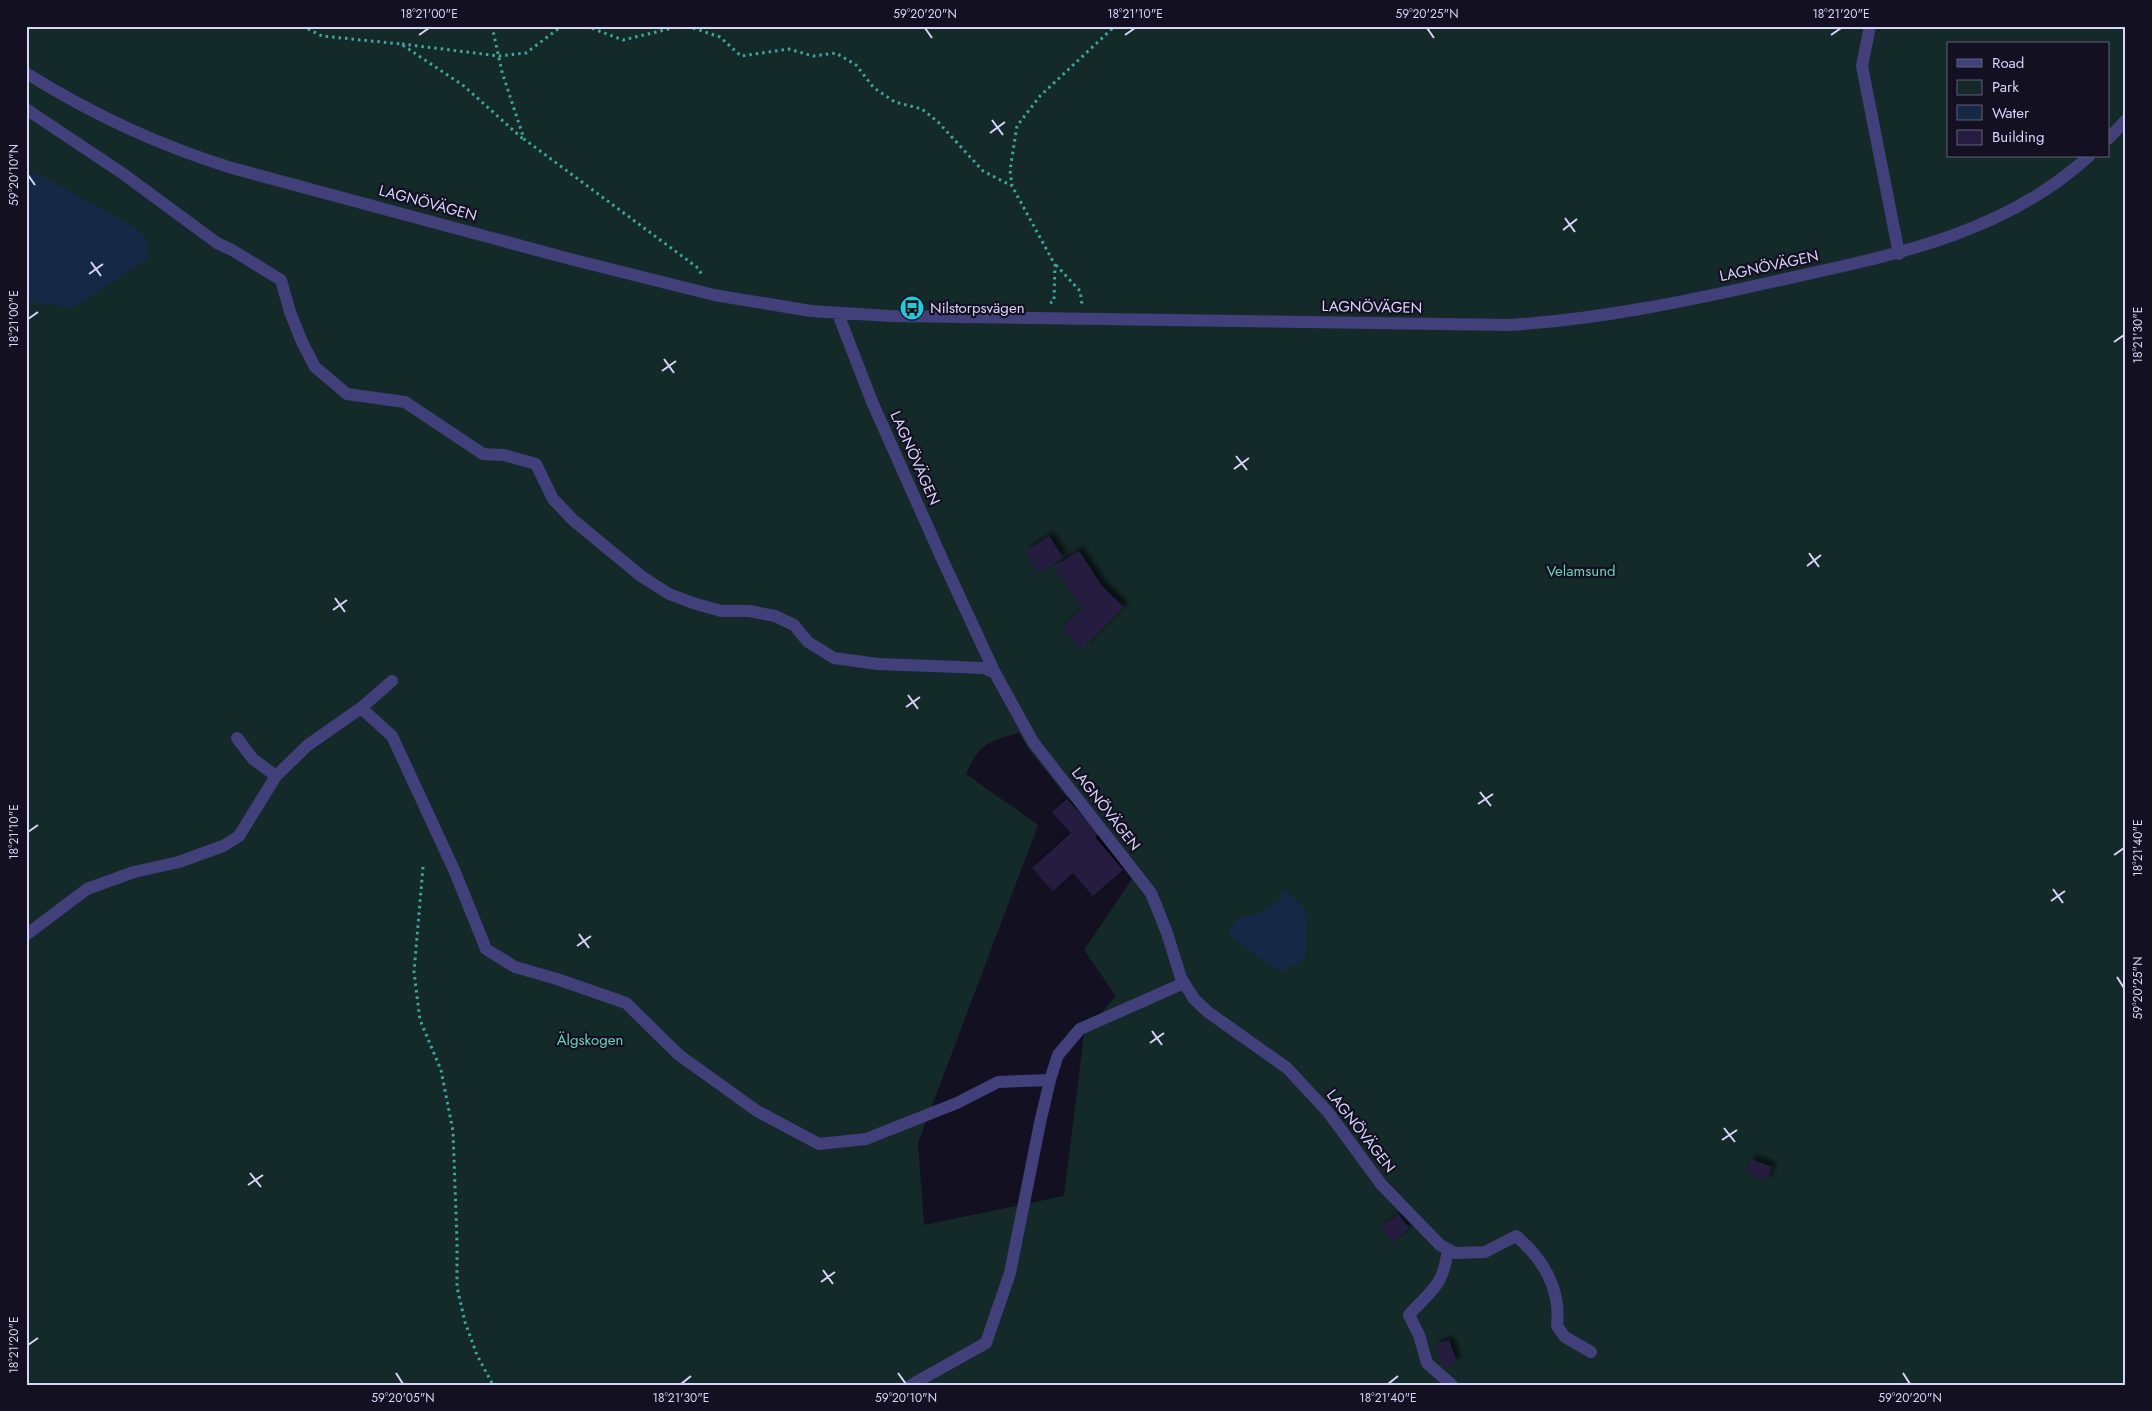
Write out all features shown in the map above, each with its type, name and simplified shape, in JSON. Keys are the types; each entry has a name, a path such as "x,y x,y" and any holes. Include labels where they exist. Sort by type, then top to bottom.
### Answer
{"street":[{"path":"1870,26 1862,66 1899,254"},
{"name":"LAGNÖVÄGEN","path":"26,73 90,109 186,154 570,259 714,295 811,312 838,314 1000,319 1085,318 1511,325 1566,322 1664,306 1899,254 1948,239 2011,211 2041,194 2086,158"},
{"path":"26,109 122,172 217,243 281,280 293,320 315,367 346,394 405,402 483,454 504,455 536,464 553,499 573,520 641,576 669,594 721,611 749,611 775,616 794,625 808,642 834,658 878,664 984,668 995,673"},
{"path":"2110,137 2126,120"},
{"name":"LAGNÖVÄGEN","path":"838,314 873,404 943,562 995,673 1033,742 1150,893 1184,983 1194,999 1208,1012 1287,1068 1328,1112 1380,1184 1440,1244 1448,1249"},
{"path":"26,935 87,889 134,872 179,862 223,846 239,836 276,776 308,745 361,708 392,681"},
{"path":"361,708 392,736 455,872 486,948 515,968 556,979 626,1003 679,1055 757,1112 819,1144 866,1139 957,1103 998,1082 1050,1080"},
{"path":"237,738 253,759 276,776"},
{"path":"911,1385 986,1343 1010,1273 1050,1080 1058,1055 1080,1029 1184,983"},
{"path":"1452,1385 1427,1363 1419,1335 1409,1315 1436,1287 1445,1271 1448,1249 1455,1253 1485,1252 1516,1236 1541,1261 1554,1286 1558,1313 1557,1326 1565,1336 1591,1352"}],"path":[{"path":"302,26 322,36 499,56 526,53 562,26"},
{"path":"492,26 502,72 524,139"},
{"path":"586,26 623,40 681,26"},
{"path":"687,26 720,37 742,56 789,50 813,56 836,53 856,65 874,88 895,102 922,109 938,122 983,171 1012,186"},
{"path":"1085,318 1080,291 1055,265 1012,186 1010,170 1017,126 1040,96 1115,26"},
{"path":"401,44 464,86 524,139 698,268 714,295"},
{"path":"1045,304 1054,302 1055,265"},
{"path":"423,867 414,972 420,1020 441,1070 454,1132 458,1242 457,1287 465,1322 477,1355 493,1385"}],"green space":[{"name":"Velamsund","path":"26,26 2126,26 2126,1385 26,1385","holes":["1019,733 1030,751 1132,879 1084,950 1116,996 1084,1034 1064,1196 924,1225 918,1143 1038,825 966,774 981,750 992,741 1000,738"]}],"water":[{"path":"26,174 41,175 134,227 149,242 148,258 74,307 26,302"},
{"path":"1286,891 1305,909 1306,941 1304,959 1284,971 1271,966 1228,934 1237,921 1267,909"}],"building":[{"path":"1049,536 1063,557 1039,573 1025,552"},
{"path":"1079,551 1102,586 1124,607 1082,649 1062,629 1083,608 1054,567"},
{"path":"1067,799 1099,834 1095,837 1123,870 1093,896 1073,873 1053,891 1032,868 1071,833 1052,812"},
{"path":"1751,1159 1772,1167 1766,1181 1746,1172"},
{"path":"1398,1214 1409,1228 1393,1242 1381,1228"},
{"path":"1449,1340 1457,1362 1443,1367 1435,1345"}],"place":[{"name":"Nilstorpsvägen","path":"912,308"}],"park label":[{"name":"Älgskogen","path":"590,1040"}]}
